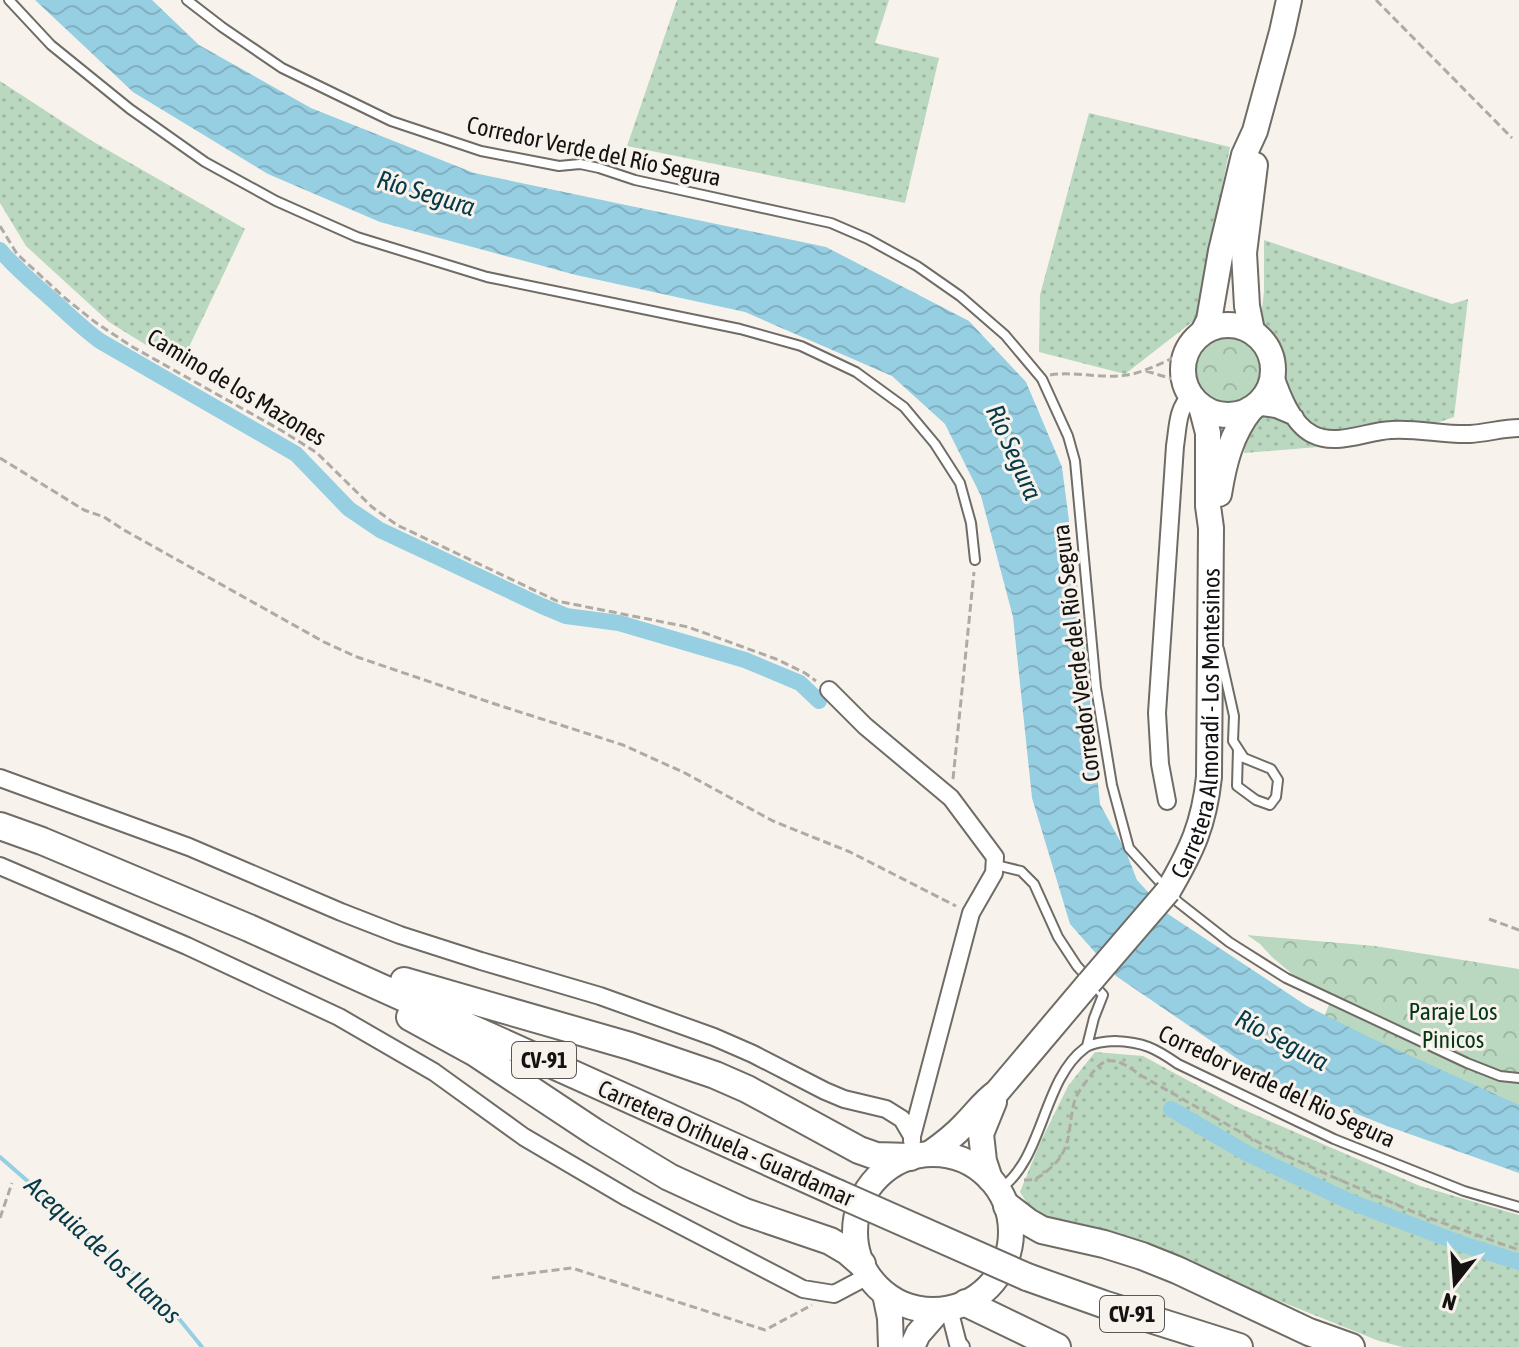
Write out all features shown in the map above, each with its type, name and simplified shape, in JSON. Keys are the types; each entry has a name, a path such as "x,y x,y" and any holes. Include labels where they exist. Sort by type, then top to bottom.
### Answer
{"main road":[{"path":"1203,332 1209,320 1221,251 1244,155 1255,131 1289,0"},
{"path":"1252,331 1247,306 1244,253 1256,159 1255,131"},
{"path":"1227,324 1252,331 1269,349 1274,373 1271,386 1253,408 1230,415 1210,411 1193,396 1183,374 1186,353 1196,337 1215,326 1227,324"},
{"name":"Carretera Almoradí - Los Montesinos","path":"917,1151 951,1138 984,1101 997,1092 1168,891 1188,858 1198,833 1206,806 1209,777 1211,528 1208,433 1193,396"},
{"name":"Carretera Almoradí - Los Montesinos","path":"1211,528 1232,441 1242,420 1253,408"},
{"name":"Carretera Orihuela - Guardamar","path":"0,826 249,928 1027,1277 1239,1347"},
{"path":"249,928 419,986 673,1060 747,1089 859,1150 876,1156 917,1151 952,1156 972,1165 1002,1188 1028,1222 1042,1230 1142,1256 1309,1332 1351,1347"},
{"path":"249,928 474,1052 669,1177 745,1212 830,1241 847,1251 865,1270 888,1306 891,1347"},
{"name":"Carretera Almoradí - Los Montesinos","path":"997,1092 981,1134 984,1161 1002,1188"},
{"path":"865,1270 856,1246 858,1208 878,1176 917,1151"},
{"path":"912,1347 918,1334 951,1307 982,1293 996,1279 1006,1262 1011,1244 1011,1224 1002,1188"},
{"path":"888,1306 902,1304 920,1309 951,1307 1057,1347"}],"street":[{"path":"1274,373 1295,417 1305,430 1322,438 1337,439 1388,430 1471,434 1519,428"},
{"path":"1167,801 1160,764 1157,713 1175,446 1180,412 1185,401 1193,396"},
{"path":"1253,408 1276,409 1295,417"},
{"path":"829,690 865,726 951,798 995,857 994,873 971,913 917,1151"},
{"path":"0,778 189,847 400,935 600,996 714,1037 844,1099 886,1109 902,1119 917,1151"},
{"path":"0,866 187,946 339,1017 434,1072 524,1137 628,1198 803,1289 834,1294 858,1283 865,1270"},
{"path":"882,1347 888,1306"},
{"path":"951,1307 961,1347"}],"lane":[{"path":"9,0 51,45 130,109 205,162 289,207 357,237 487,277 740,329 801,346 856,372 904,407 935,444 960,483 971,523 975,560"},
{"name":"Corredor Verde del Río Segura","path":"187,0 282,68 391,121 481,151 559,166 580,164 635,180 831,223 917,266 960,296 1005,335 1042,379 1068,436 1075,461 1096,688 1112,785 1129,848 1178,902 1229,942 1286,978 1467,1063 1500,1076 1519,1078"},
{"path":"1210,631 1221,654 1234,716 1233,741 1244,758 1271,769 1278,780 1276,797 1270,805 1256,800 1237,786 1238,749"},
{"path":"996,865 1021,871 1034,884 1058,937 1077,966 1103,995 1087,1046 1057,1085 1040,1127 1002,1188"},
{"name":"Corredor verde del Rio Segura","path":"1087,1046 1108,1041 1135,1042 1156,1049 1178,1064 1334,1139 1464,1191 1519,1207"}],"path":[{"path":"1376,0 1512,138"},
{"name":"Camino de los Mazones","path":"0,226 17,254 95,322 317,453 372,507 397,525 557,601 688,627 776,659 805,673 829,690"},
{"path":"1042,379 1053,374 1127,375 1146,371 1186,353"},
{"path":"1146,371 1176,380 1193,396"},
{"path":"0,458 84,510 104,517 324,642 385,666 623,745 685,773 773,821 850,852 971,913"},
{"path":"951,798 975,560"},
{"path":"1489,919 1519,930"},
{"path":"1002,1188 1035,1180 1062,1156 1069,1140 1077,1093 1096,1067 1113,1060 1124,1063 1142,1076 1292,1158 1418,1214 1519,1250"},
{"path":"0,1218 12,1183"},
{"path":"492,1278 572,1268 765,1330 834,1294"}],"green space":[{"path":"677,0 889,0 875,43 939,58 905,203 627,146"},
{"path":"0,81 92,141 245,229 180,366 109,322 26,246 0,203"},
{"path":"1089,113 1230,147 1196,319 1125,374 1039,352 1040,295"},
{"path":"1264,240 1452,304 1468,299 1454,417 1401,435 1318,447 1244,453 1264,292"},
{"path":"1235,335 1257,350 1263,370 1261,384 1253,395 1242,403 1221,405 1203,395 1195,384 1193,363 1203,345 1214,337"},
{"name":"Paraje Los Pinicos","path":"1247,935 1375,946 1519,969 1519,1119 1319,1028 1329,1005"},
{"path":"1095,1052 1143,1056 1235,1106 1420,1186 1519,1215 1519,1347 1403,1347 1379,1341 1125,1236 1051,1219 1027,1203 1020,1192 1040,1143 1068,1086"}],"water":[{"name":"Río Segura","path":"35,0 152,0 199,45 311,108 474,173 826,247 969,321 1026,382 1062,467 1083,628 1100,804 1137,880 1168,914 1307,1006 1519,1105 1519,1173 1387,1126 1264,1077 1116,976 1070,924 1032,798 1013,617 981,496 945,424 892,376 745,312 576,275 380,222 268,174 133,92"}],"waterway":[{"path":"0,250 100,341 296,454 349,509 380,530 566,616 619,623 745,660 800,683 819,701"},
{"path":"1171,1109 1248,1154 1351,1202 1519,1262"},
{"name":"Acequia de los Llanos","path":"0,1157 163,1299 202,1347"}]}
